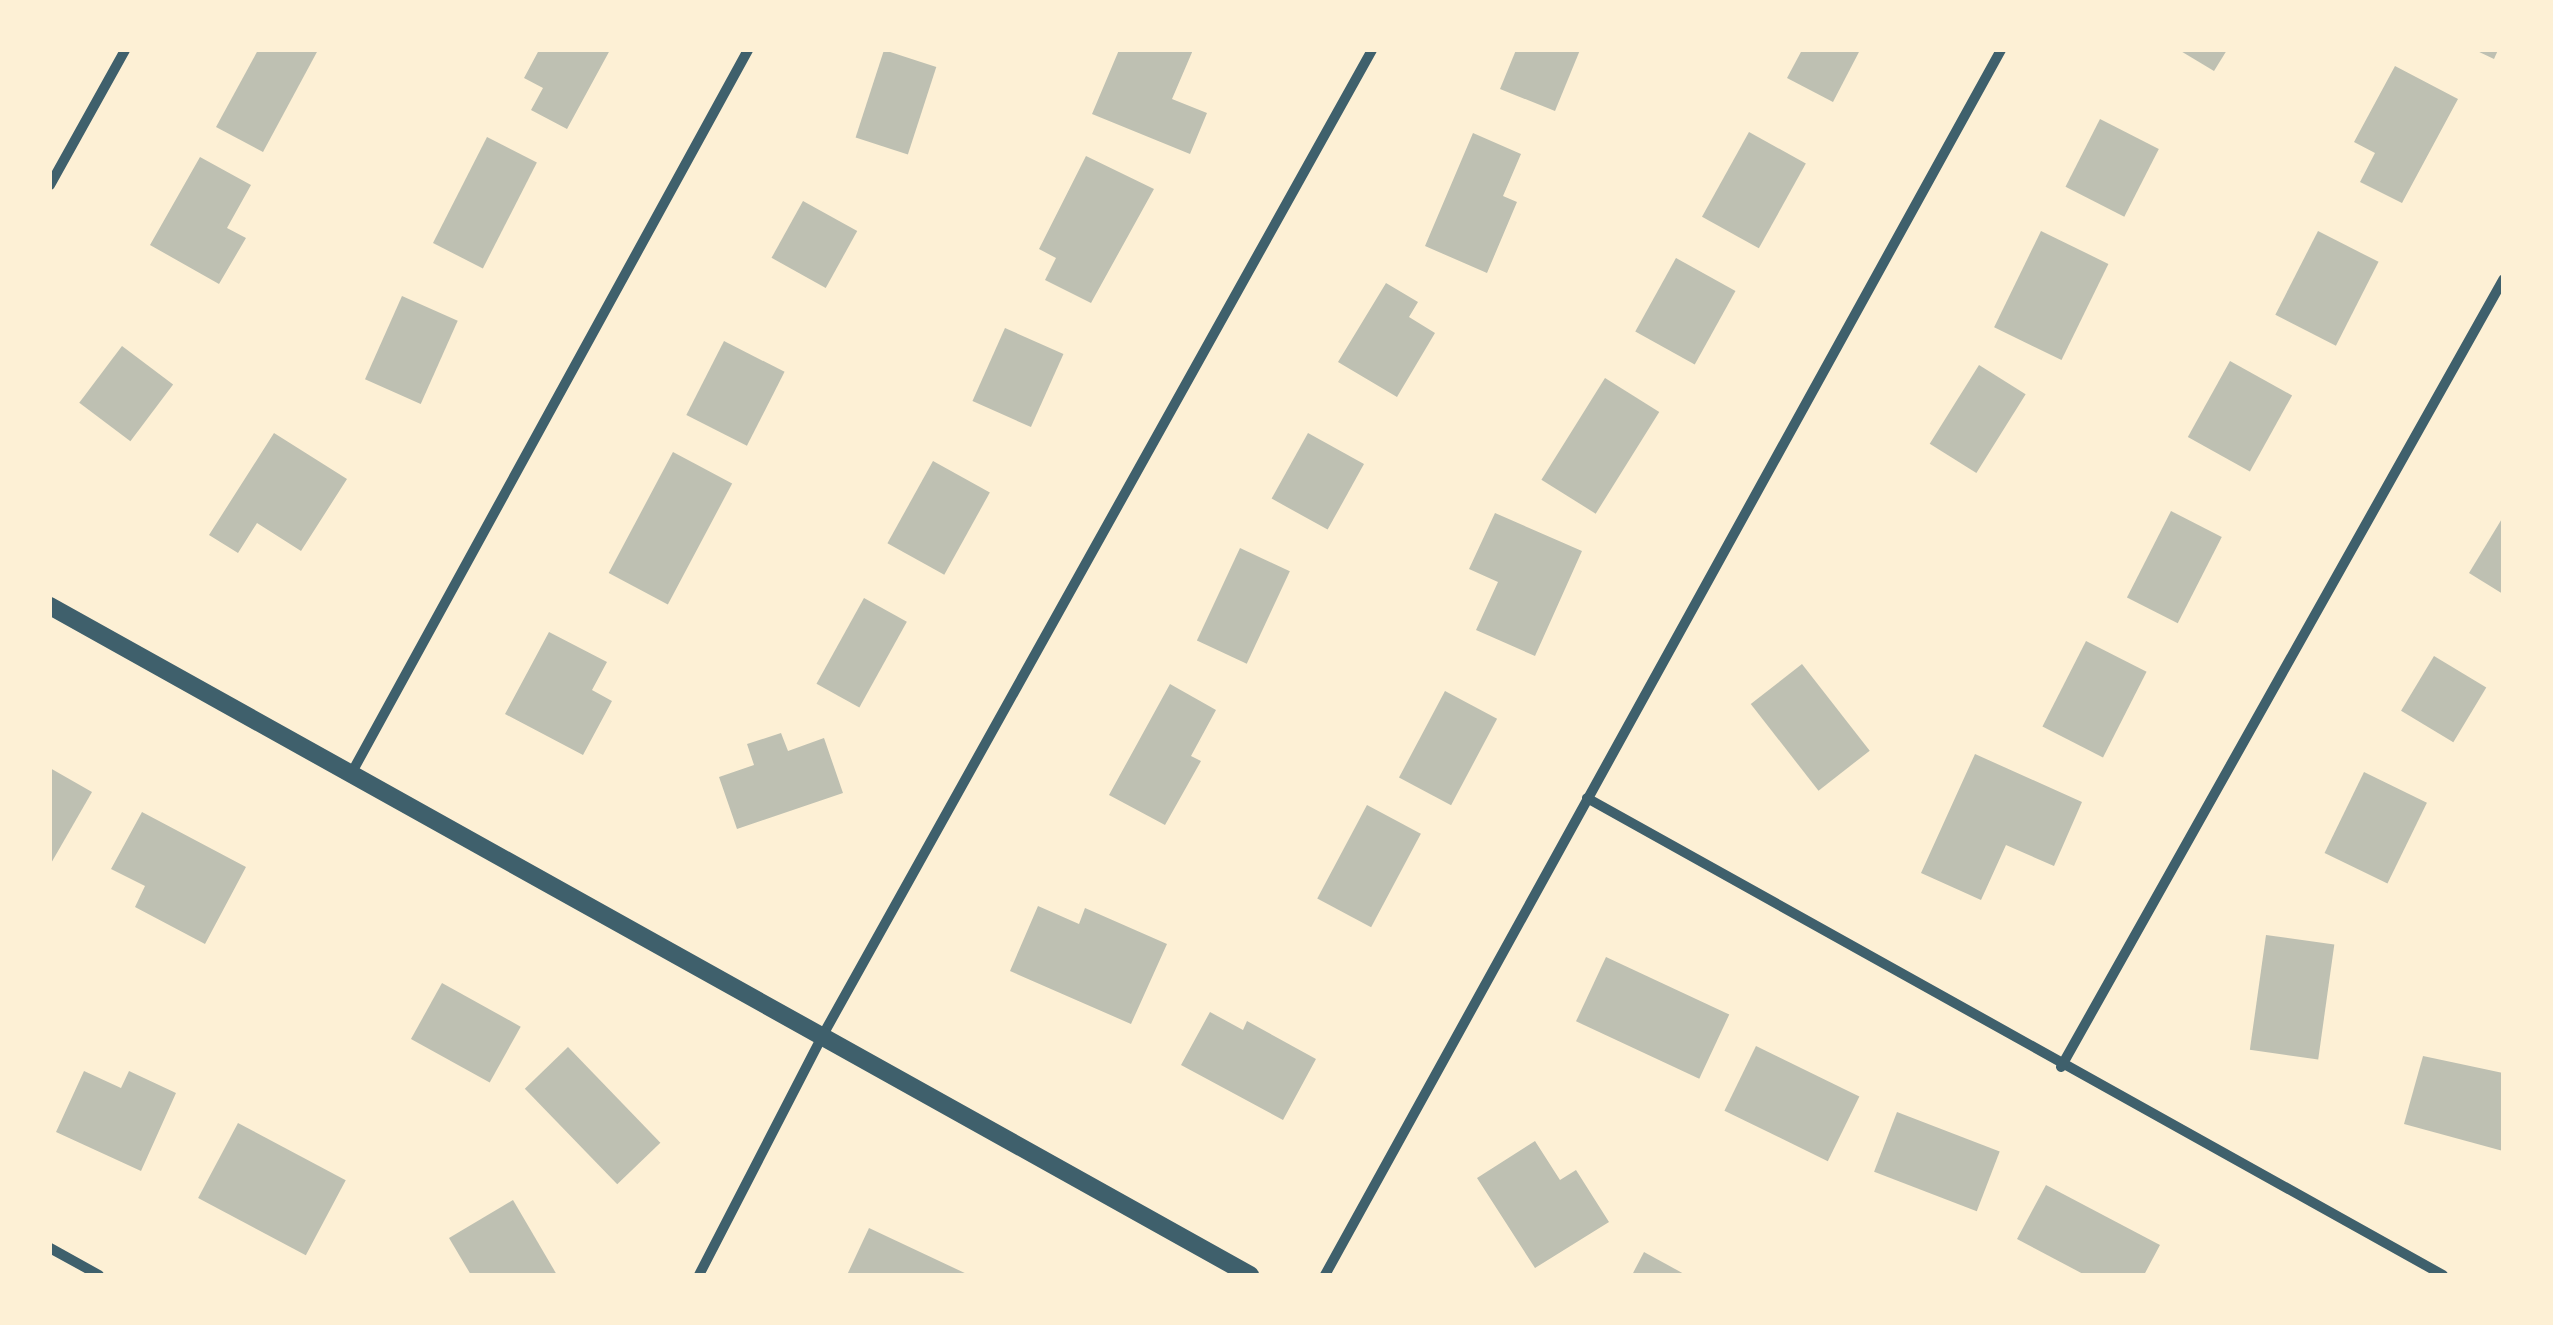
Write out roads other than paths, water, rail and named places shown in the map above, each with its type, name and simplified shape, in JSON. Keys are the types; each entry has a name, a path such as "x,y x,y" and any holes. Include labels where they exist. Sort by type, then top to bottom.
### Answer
{"street":[{"path":"50,184 124,50"},
{"path":"351,774 748,50"},
{"path":"699,1275 824,1033 1372,50"},
{"path":"1325,1275 2001,50"},
{"path":"2060,1066 2503,280"},
{"path":"50,606 824,1033 1250,1275"},
{"path":"1587,798 2060,1066 2443,1275"},
{"path":"50,1248 98,1275"}]}
